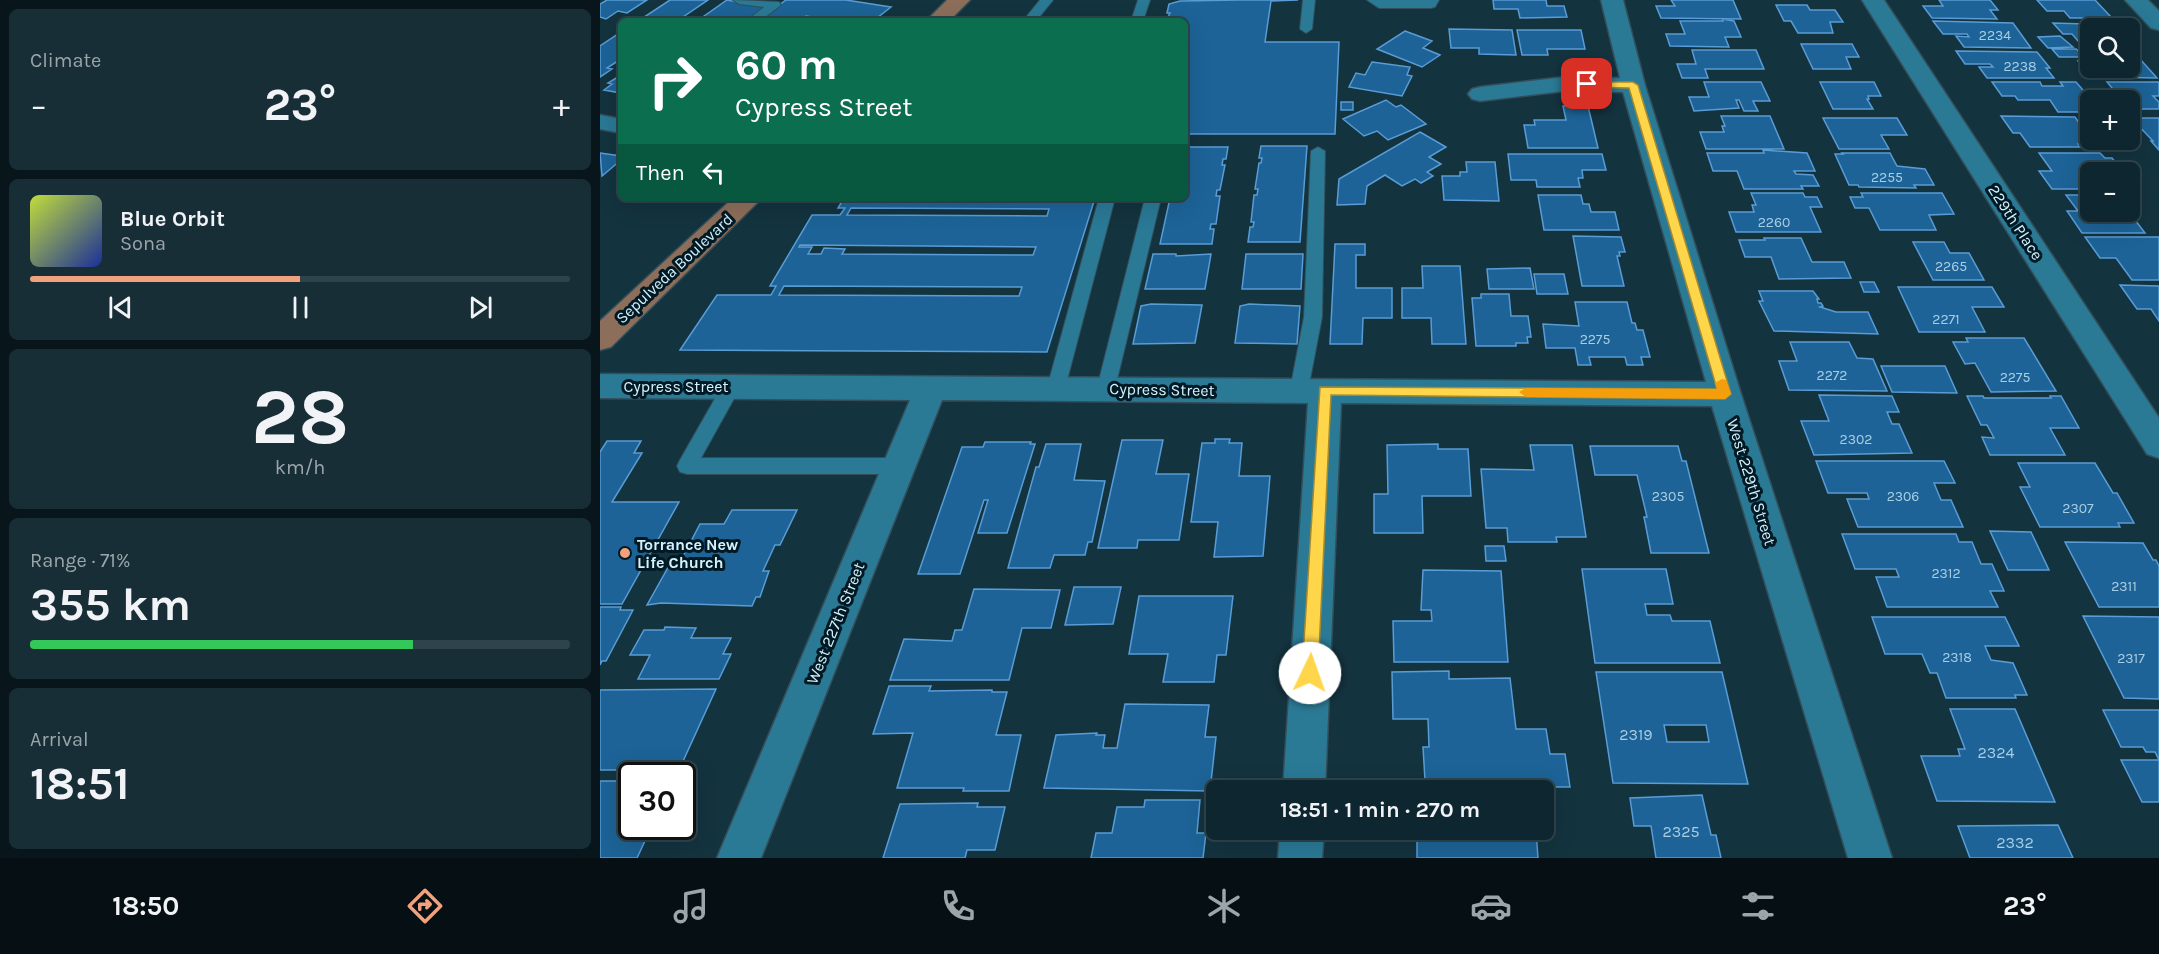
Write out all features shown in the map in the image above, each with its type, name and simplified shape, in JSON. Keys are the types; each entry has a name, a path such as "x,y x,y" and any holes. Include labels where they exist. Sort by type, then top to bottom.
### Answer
{"main road":[{"path":"940,18 959,0"},
{"name":"Sepulveda Boulevard","path":"600,339 745,201"}],"street":[{"name":"West 229th Street","path":"1612,0 1633,85 1725,394 1870,858"},
{"name":"229th Place","path":"1873,0 2159,445"},
{"path":"2136,0 2159,23"},
{"path":"1480,94 1565,84 1633,85"},
{"name":"Cypress Street","path":"600,386 1725,394"},
{"name":"West 227th Street","path":"739,858 931,387"},
{"path":"1304,780 1312,390"},
{"path":"1300,858 1301,840"}],"lane":[{"path":"739,0 775,5 756,18"},
{"path":"1032,18 1047,0"},
{"path":"1138,18 1144,0"},
{"path":"1306,29 1309,0"},
{"path":"1373,0 1379,4 1431,4 1433,0"},
{"path":"1312,390 1312,317 1318,151"},
{"path":"1056,388 1106,201"},
{"path":"1106,388 1152,201"},
{"path":"732,386 687,466 899,466"}],"building":[{"path":"607,0 647,0 627,13 618,11 606,19 600,17 600,4"},
{"path":"670,0 708,0 681,18 643,18"},
{"path":"727,0 767,7 750,18 701,18"},
{"path":"786,0 846,0 891,7 877,18 806,16 803,18 761,18"},
{"path":"1298,0 1271,1 1265,42 1339,42 1335,134 1188,134 1188,18 1168,18 1170,13 1167,13 1169,4 1180,1"},
{"path":"1493,0 1546,0 1547,6 1564,6 1567,17 1520,18 1518,9 1494,9"},
{"path":"1671,0 1733,0 1741,19 1661,18 1656,6 1675,6"},
{"path":"1939,0 1990,0 1998,10 1990,10 1997,19 1932,18 1923,6 1943,6"},
{"path":"2037,0 2095,0 2112,18 2070,18 2064,11 2047,11"},
{"path":"1776,5 1807,5 1810,10 1835,10 1843,22 1830,22 1833,33 1798,33 1791,21 1784,21"},
{"path":"1722,19 1734,21 1741,37 1725,37 1729,47 1670,46 1666,34 1685,34 1680,21 1723,21"},
{"path":"1933,21 2013,23 2031,48 1964,47 1956,36 1969,37 1967,34 1943,34"},
{"path":"2053,23 2080,24 2080,41 2072,34 2063,34"},
{"path":"1449,29 1512,30 1516,55 1479,54 1479,48 1451,48"},
{"path":"1517,30 1581,30 1585,49 1547,49 1548,55 1522,55"},
{"path":"1405,31 1432,41 1423,48 1440,55 1422,67 1377,49"},
{"path":"618,34 618,61 607,68 612,69 600,77 600,46"},
{"path":"2060,36 2073,47 2048,48 2038,37"},
{"path":"1801,44 1852,44 1859,57 1846,57 1851,69 1813,69"},
{"path":"2052,49 2076,49 2080,52 2080,57 2059,57"},
{"path":"1692,50 1756,50 1764,69 1705,69 1708,78 1682,78 1677,64 1696,64"},
{"path":"1956,51 2037,52 2050,68 2046,68 2054,78 1987,78 1979,67 1993,67 1990,64 1965,64"},
{"path":"2140,59 2157,78 2140,78"},
{"path":"1372,62 1410,67 1407,75 1412,76 1402,96 1349,87 1356,73 1365,75"},
{"path":"618,77 618,92 604,90 612,84 608,83"},
{"path":"1704,82 1761,82 1770,101 1753,101 1758,111 1744,111 1739,100 1736,100 1739,108 1694,111 1689,97 1709,97"},
{"path":"1820,82 1874,82 1881,96 1868,96 1869,99 1867,99 1873,109 1833,109"},
{"path":"1992,82 2040,82 2042,86 2063,86 2060,82 2076,82 2083,90 2080,90 2080,112 2058,112 2050,100 2018,100 2015,96 2002,96"},
{"path":"2107,82 2159,82 2159,96 2153,96 2159,102 2159,109 2140,109 2140,90 2114,90"},
{"path":"1386,100 1396,107 1401,105 1426,124 1388,140 1377,131 1364,136 1343,119"},
{"path":"1341,102 1353,102 1353,110 1341,110"},
{"path":"1563,106 1588,106 1598,148 1528,148 1524,125 1535,125 1534,120 1566,120"},
{"path":"1721,116 1770,116 1784,149 1706,149 1700,132 1724,132 1722,126 1725,126"},
{"path":"2001,116 2075,117 2080,124 2080,144 2078,144 2080,147 2030,147 2020,133 2013,133"},
{"path":"1823,118 1897,118 1907,135 1881,135 1889,149 1839,149"},
{"path":"2140,118 2159,118 2159,150 2151,141 2153,141 2140,127"},
{"path":"1420,132 1446,147 1429,157 1441,164 1427,172 1433,176 1421,183 1415,179 1402,186 1385,175 1367,186 1365,204 1337,205 1339,179"},
{"path":"1261,146 1307,146 1300,242 1248,242 1250,227 1253,227 1254,222 1251,222 1254,195 1257,195 1258,189 1255,189 1259,163 1262,158 1259,158"},
{"path":"1188,147 1228,147 1226,159 1223,159 1222,165 1225,165 1220,190 1217,190 1216,196 1220,196 1216,224 1211,224 1210,229 1214,229 1212,244 1160,244 1169,201 1188,201"},
{"path":"1763,150 1807,153 1815,171 1794,171 1796,174 1813,175 1819,186 1801,186 1803,189 1744,189 1737,171 1713,171 1707,153 1764,153"},
{"path":"600,153 618,156 618,163 602,176"},
{"path":"1890,153 1897,166 1925,169 1934,185 1914,185 1916,188 1849,185 1835,154"},
{"path":"2039,153 2100,153 2115,162 2080,162 2080,189 2052,189 2039,171 2052,171"},
{"path":"1508,154 1602,154 1606,170 1582,170 1583,178 1578,178 1580,187 1537,187 1536,180 1511,180"},
{"path":"1466,162 1495,162 1499,201 1444,200 1442,176 1460,176 1460,172 1467,172"},
{"path":"1751,193 1803,193 1805,197 1817,197 1822,207 1810,207 1821,232 1736,232 1729,212 1754,212 1752,205 1756,205"},
{"path":"1861,193 1942,193 1954,214 1929,215 1936,230 1880,230 1869,208 1855,208 1850,197 1863,197"},
{"path":"1538,195 1581,195 1583,204 1589,204 1591,212 1615,212 1619,230 1544,230"},
{"path":"2066,195 2080,195 2080,222 2137,222 2145,233 2082,233 2067,211 2078,211"},
{"path":"842,201 1094,201 1047,352 680,350 717,295 771,295 776,286 770,286 812,215 840,215 845,208 838,208","holes":["851,208 1049,209 1047,216 847,215","800,245 1036,247 1033,255 842,254 845,249 824,248 821,254 808,254 812,247 799,247","784,286 1022,287 1019,296 779,295"]},
{"path":"1573,236 1621,237 1625,252 1619,252 1620,256 1617,256 1624,286 1582,286"},
{"path":"2085,237 2159,237 2159,280 2132,280 2116,258 2100,258"},
{"path":"1764,238 1801,238 1812,262 1844,262 1851,278 1779,279 1771,257 1745,257 1739,240 1765,240"},
{"path":"1913,242 1944,242 1950,253 1969,253 1984,280 1933,280"},
{"path":"1335,244 1365,244 1365,255 1356,255 1356,288 1392,288 1392,318 1363,318 1362,344 1330,344"},
{"path":"1153,254 1176,254 1176,256 1211,254 1205,289 1145,289"},
{"path":"1246,254 1303,254 1301,289 1242,289"},
{"path":"1422,266 1460,266 1466,344 1432,344 1431,318 1402,318 1402,288 1423,288"},
{"path":"1530,268 1534,289 1489,289 1487,269"},
{"path":"1534,274 1564,274 1568,294 1537,294"},
{"path":"1860,282 1874,282 1879,292 1864,292"},
{"path":"2120,285 2159,286 2159,321 2151,309 2137,309"},
{"path":"1898,287 1992,287 2004,307 1972,307 1985,332 1919,332"},
{"path":"1759,291 1813,291 1819,299 1817,299 1818,303 1823,306 1820,307 1836,312 1868,312 1878,334 1774,331 1759,301 1763,301"},
{"path":"1481,294 1509,294 1511,316 1528,316 1531,337 1527,337 1528,343 1516,343 1516,346 1476,346 1472,298 1481,298"},
{"path":"1575,302 1627,302 1632,323 1635,323 1637,330 1643,330 1650,357 1641,357 1643,365 1627,365 1625,357 1589,357 1591,365 1578,365 1575,348 1546,348 1543,324 1579,326"},
{"path":"1151,304 1202,305 1195,343 1133,344 1141,306"},
{"path":"1249,304 1300,306 1297,344 1235,343 1240,306"},
{"path":"1966,338 2024,338 2056,391 1991,392 1975,363 1965,364 1953,342 1968,342"},
{"path":"1790,342 1849,342 1857,358 1873,359 1887,391 1789,390 1779,361 1797,361"},
{"path":"1881,366 1945,366 1957,393 1892,392"},
{"path":"1819,395 1892,396 1899,412 1887,412 1892,424 1899,424 1912,453 1814,455 1801,421 1829,421"},
{"path":"1967,396 2051,398 2050,396 2061,396 2079,428 2050,428 2065,455 1990,455 1982,437 1994,438 1987,425 1981,425"},
{"path":"1215,439 1230,439 1229,443 1242,443 1239,476 1270,476 1263,556 1214,557 1218,522 1191,522 1202,443 1215,443"},
{"path":"1122,440 1163,440 1156,474 1189,474 1179,540 1138,540 1137,548 1098,548"},
{"name":"Torrance New Life Church","path":"607,441 641,441 634,453 642,453 612,502 679,502 622,604 600,604 600,452"},
{"path":"985,442 1031,442 1030,444 1035,444 1007,533 978,533 988,500 984,500 960,574 918,574 962,447 983,447"},
{"path":"1046,444 1081,444 1074,480 1105,481 1092,542 1088,542 1085,555 1054,555 1050,568 1008,568 1036,467 1039,467"},
{"path":"1438,444 1438,449 1468,449 1471,496 1422,496 1423,533 1374,533 1374,494 1388,494 1387,445"},
{"path":"1530,445 1572,445 1586,537 1556,537 1557,542 1508,542 1507,528 1486,528 1481,469 1534,470"},
{"path":"1590,446 1678,446 1682,461 1686,461 1709,553 1651,553 1644,517 1647,517 1637,475 1595,475"},
{"path":"1816,461 1944,461 1955,483 1934,483 1941,500 1951,500 1963,527 1858,527 1847,499 1869,499 1867,493 1828,493"},
{"path":"2018,463 2095,463 2113,493 2117,493 2134,523 2118,523 2120,527 2040,527 2020,487 2030,487"},
{"path":"732,510 797,510 780,545 775,545 763,571 769,571 760,597 756,597 752,606 661,603 647,605 670,564 679,564 700,524 724,524"},
{"path":"1990,531 2031,532 2049,570 2008,570"},
{"path":"1842,534 1956,534 1959,542 1972,542 1981,564 1992,564 2004,591 1990,591 1998,607 1887,607 1876,577 1899,577 1896,569 1855,569"},
{"path":"2065,542 2143,543 2159,566 2159,607 2099,607"},
{"path":"1485,546 1504,546 1506,561 1486,561"},
{"path":"1582,569 1666,569 1673,604 1645,604 1647,615 1670,615 1672,621 1710,621 1720,663 1595,663"},
{"path":"1423,570 1501,571 1508,662 1394,662 1393,621 1432,621 1431,610 1421,610"},
{"path":"1074,587 1121,587 1113,624 1065,625"},
{"path":"974,589 1060,590 1051,628 1022,628 1009,680 890,680 904,639 952,641 955,630 962,630"},
{"path":"1139,596 1233,596 1226,655 1217,655 1214,682 1163,682 1168,654 1129,654"},
{"path":"600,607 621,607 620,610 633,610 606,661 602,661 600,665"},
{"path":"2083,616 2159,617 2159,699 2124,698"},
{"path":"1872,617 2005,617 2019,646 1985,646 1991,660 2013,663 2027,695 2015,695 2016,698 1946,698 1937,673 1930,673 1922,654 1885,654"},
{"path":"665,627 696,628 691,638 731,638 723,654 731,654 719,679 638,679 650,655 630,655 644,630 664,630"},
{"path":"1449,671 1449,679 1510,678 1516,729 1546,729 1550,754 1565,754 1570,787 1554,787 1554,780 1425,780 1423,747 1429,747 1428,719 1393,719 1392,672"},
{"path":"1596,672 1722,672 1748,784 1613,783","holes":["1664,725 1706,725 1709,742 1667,742"]},
{"path":"889,686 931,686 929,691 992,690 992,692 1007,692 996,735 1021,735 1009,791 897,788 913,733 873,734"},
{"path":"716,689 683,762 618,762 618,770 600,770 600,690"},
{"path":"1125,704 1209,705 1205,737 1216,737 1211,780 1206,780 1206,791 1044,788 1056,735 1097,733 1096,735 1105,735 1103,748 1117,748"},
{"path":"1950,709 2015,709 2055,802 1937,801 1921,756 1960,756 1958,749 1965,749"},
{"path":"2103,710 2159,710 2159,760 2155,752 2146,752 2143,747 2121,747"},
{"path":"2121,760 2159,760 2159,802 2142,802"},
{"path":"600,781 618,781 618,840 645,840 637,858 600,858"},
{"path":"1702,795 1711,835 1716,835 1721,858 1656,858 1651,826 1634,826 1630,798"},
{"path":"1145,800 1200,800 1197,833 1206,833 1203,858 1091,858 1096,833 1112,833 1117,807 1144,807"},
{"path":"978,803 977,807 1005,807 995,850 967,850 965,858 883,858 900,804"},
{"path":"2058,825 2073,858 1970,858 1958,826"},
{"path":"1417,840 1537,840 1538,858 1417,858"}],"slow traffic":[{"path":"1526,392 1725,394 1722,383"}],"place":[{"name":"Torrance New Life Church","path":"625,553"}],"route":[{"path":"1310,673 1325,391 1725,394 1633,85 1587,84"}]}
